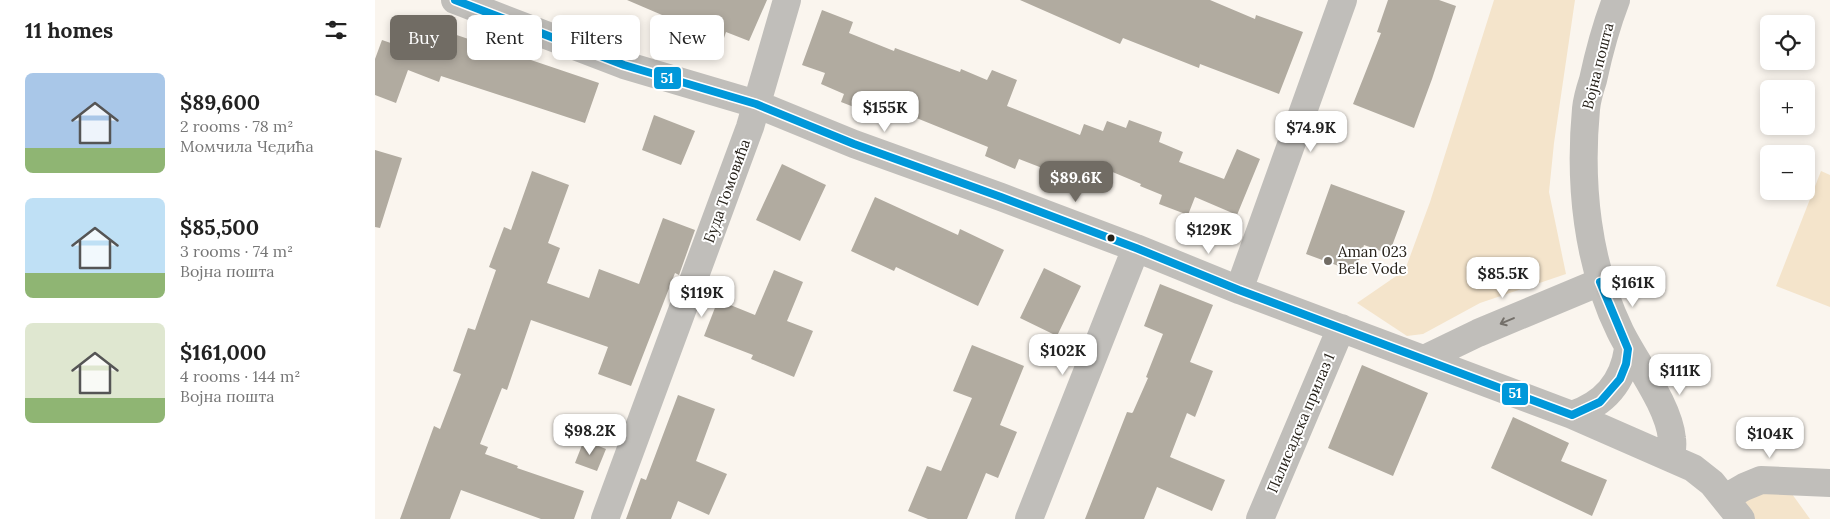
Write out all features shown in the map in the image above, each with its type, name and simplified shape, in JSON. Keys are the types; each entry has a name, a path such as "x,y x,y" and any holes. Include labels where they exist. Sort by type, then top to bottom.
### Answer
{"street":[{"path":"455,0 624,65 756,104 854,144 1136,248 1239,290 1572,415 1693,468 1702,474 1733,509 1744,487 1761,480 1830,483"},
{"name":"Буда Томовића","path":"605,519 750,127 787,0"},
{"path":"1239,290 1341,0"},
{"name":"Војна пошта","path":"1616,0 1603,35 1586,107 1583,174 1591,242 1601,282 1615,321 1667,418 1673,440 1671,458"},
{"path":"1029,519 1136,248"},
{"path":"1425,359 1478,333 1601,282"},
{"name":"Палисадска прилаз 1","path":"1260,519 1341,328"},
{"path":"1572,415 1593,406 1611,392 1623,372 1629,349"}],"shaded area":[{"path":"1494,0 1575,0 1554,143 1549,192 1566,274 1480,303 1423,334 1407,336 1357,303 1405,270 1430,202"},
{"path":"1821,171 1830,175 1830,307 1776,286 1810,200 1815,200 1815,186"},
{"path":"1782,480 1810,519 1741,519 1744,487"}],"building":[{"path":"627,0 767,0 749,41 726,32 724,38 724,15 662,15"},
{"path":"1020,0 1210,0 1255,19 1256,15 1303,32 1279,94 1200,64 1199,68 1123,38 1120,44"},
{"path":"1388,0 1439,0 1456,6 1414,128 1353,104 1381,33 1377,32"},
{"path":"822,10 853,22 849,33 894,51 895,48 960,72 961,69 987,80 992,70 1017,80 1007,106 1080,135 1084,124 1103,131 1107,121 1126,128 1129,120 1162,132 1159,142 1183,152 1179,162 1224,179 1237,149 1260,159 1237,215 1195,197 1188,215 1159,204 1162,195 1096,165 1093,174 1072,166 1068,178 1019,159 1015,169 985,156 988,147 877,102 872,114 841,102 844,94 821,84 825,73 802,65"},
{"path":"457,35 467,39 467,60 531,60 599,83 585,123 441,76 439,82 408,70 396,103 375,95 375,59 382,40 390,43 390,60 457,60"},
{"path":"654,115 695,131 681,165 642,150"},
{"path":"375,150 402,158 380,228 375,227"},
{"path":"782,164 826,185 800,241 756,220"},
{"path":"532,171 569,185 548,243 560,248 547,283 589,298 599,269 639,284 663,218 695,230 679,275 675,273 631,386 598,374 608,347 531,320 507,390 502,388 480,444 488,447 485,454 518,466 517,468 584,491 574,519 541,519 461,490 450,519 400,519 434,426 440,429 461,374 453,371 468,328 475,330 496,270 489,267 504,227 511,230"},
{"path":"1331,184 1405,211 1389,254 1364,245 1355,272 1306,254"},
{"path":"875,197 958,235 960,229 1004,250 978,306 896,267 894,271 851,251"},
{"path":"1044,268 1081,286 1057,336 1020,318"},
{"path":"774,270 803,282 787,321 813,331 794,377 751,359 753,355 704,336 718,300 755,315"},
{"path":"1160,284 1213,305 1190,362 1213,371 1195,417 1187,413 1170,457 1225,480 1212,511 1157,487 1144,519 1085,519 1127,412 1133,412 1148,378 1146,377 1163,334 1144,326"},
{"path":"972,345 1024,366 1000,425 1017,432 998,478 986,473 967,519 928,519 908,511 927,466 941,471 972,398 953,391"},
{"path":"1362,365 1428,393 1393,476 1328,448"},
{"path":"678,395 715,409 696,461 727,474 709,515 678,501 671,519 626,519 641,478 646,480"},
{"path":"1513,417 1569,443 1561,461 1607,480 1592,516 1491,468"},
{"path":"584,440 606,449 597,471 575,463"}],"transit line":[{"name":"51","path":"455,0 624,65 756,104 854,144 1001,197 1136,248 1239,290 1572,415 1600,402 1620,379 1626,364 1628,349 1600,282"}],"place":[{"name":"Aman 023 Bele Vode","path":"1328,261"}]}
